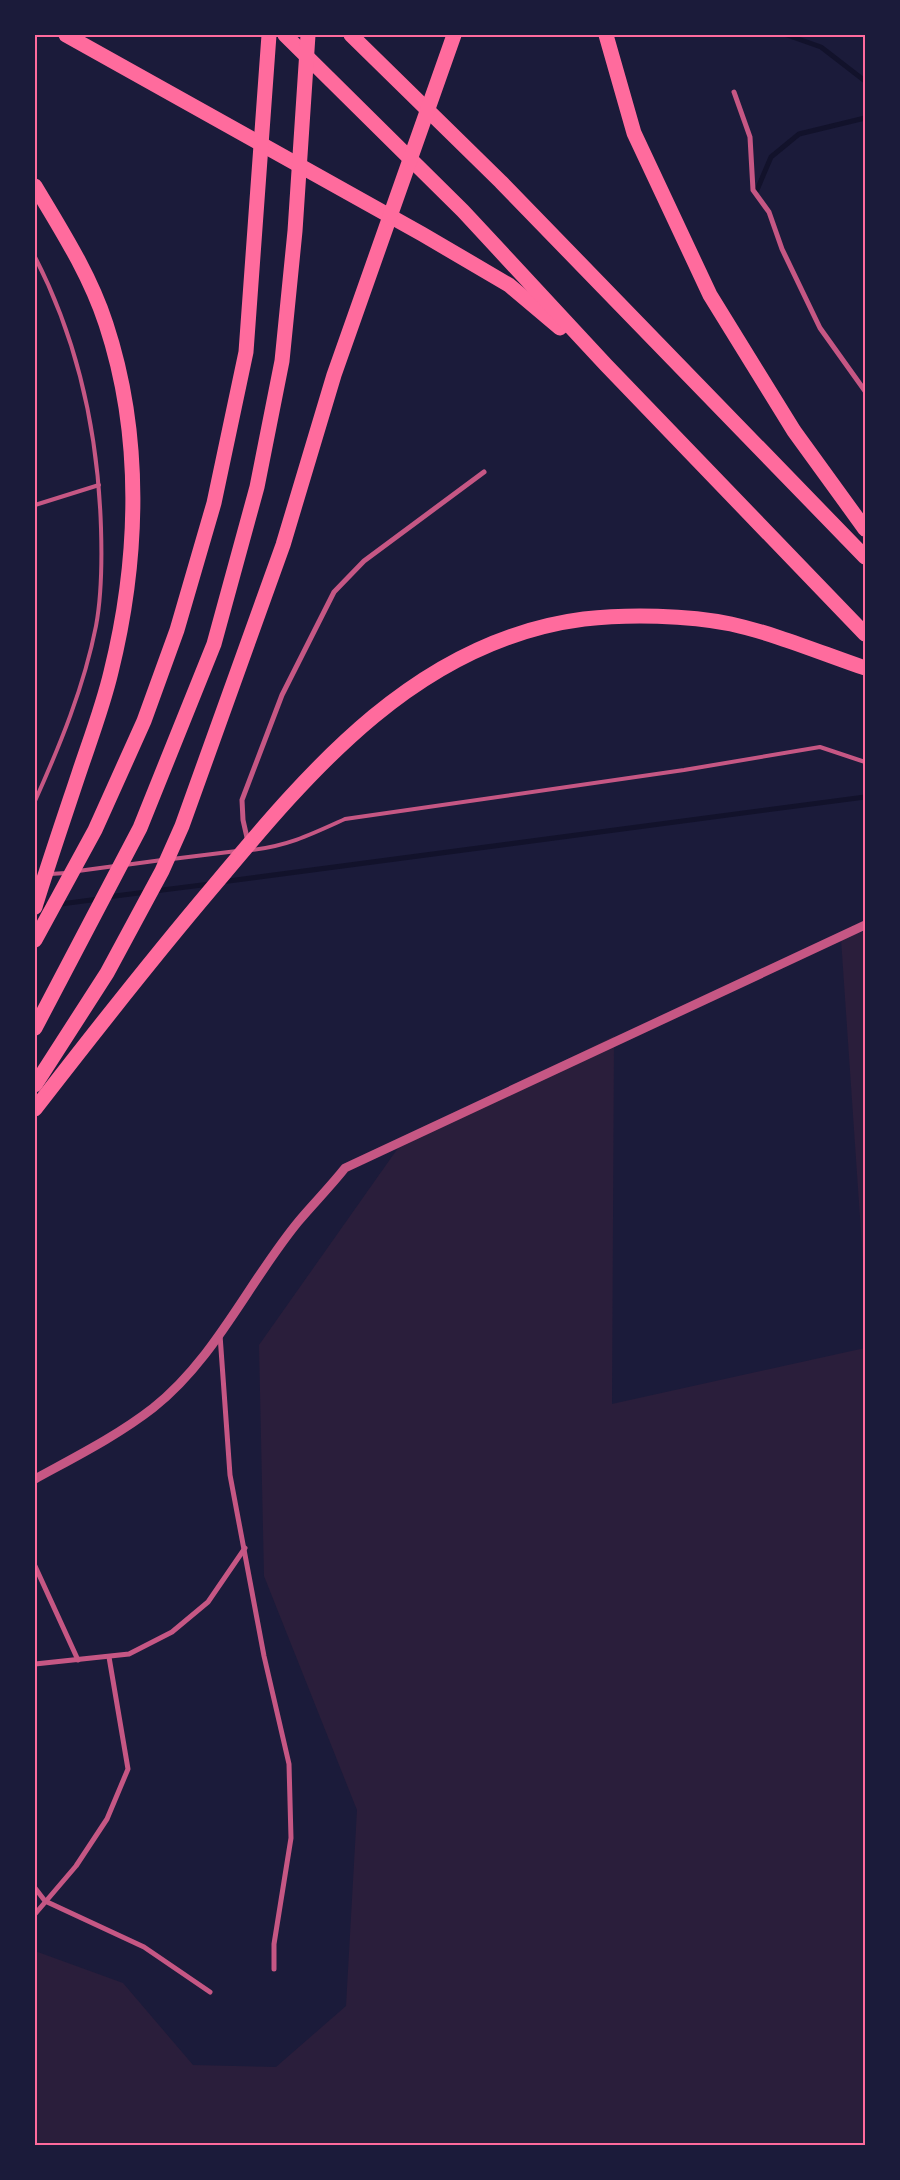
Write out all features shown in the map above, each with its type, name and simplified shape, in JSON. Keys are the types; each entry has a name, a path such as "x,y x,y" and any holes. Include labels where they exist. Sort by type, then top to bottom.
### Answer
{"highway":[{"path":"66,35 219,119 509,285 606,366"},
{"path":"35,940 95,830 144,721 177,630 214,503 246,352 269,35"},
{"path":"285,35 463,211 606,366 865,634"},
{"path":"35,1028 140,828 214,644 257,486 282,361 299,189 308,35"},
{"path":"351,35 501,182 865,557"},
{"path":"35,1084 107,973 162,871 182,826 283,546 334,375 454,35"},
{"path":"606,35 634,133 710,294 794,431 865,529"},
{"path":"35,186 77,255 106,324 124,390 131,460 134,530 126,602 111,674 35,907"},
{"path":"35,1109 138,977 274,813 319,764 392,700 437,671 479,650 531,630 584,619 637,617 687,619 730,624 773,636 865,668"}],"street":[{"path":"734,92 750,137 753,190 769,212 782,248 820,328 865,391"},
{"path":"250,850 242,820 242,800 282,695 334,592 364,561 484,472"},
{"path":"35,1479 94,1447 152,1408 184,1378 220,1332 298,1222 345,1168 865,925"},
{"path":"220,1332 230,1475 264,1656 289,1764 291,1838 274,1944 274,1969"},
{"path":"35,1664 129,1654 172,1632 208,1602 245,1548"},
{"path":"35,1566 78,1660"},
{"path":"35,1914 76,1866 107,1819 128,1769 109,1657"},
{"path":"35,1888 45,1901 144,1947 210,1992"}],"lane":[{"path":"35,257 64,322 80,372 91,424 99,485 102,563 96,625 78,694 35,801"},
{"path":"35,505 99,485"},
{"path":"35,875 276,848 303,839 345,819 684,770 820,747 865,762"}],"shaded area":[{"path":"865,931 865,1291 841,939"},
{"path":"614,1036 612,1404 865,1348 865,2145 35,2145 35,1951 123,1983 193,2065 276,2067 346,2006 357,1810 264,1576 259,1345 403,1141"}],"waterway":[{"path":"787,35 821,47 865,81"},
{"path":"757,190 771,157 799,134 865,118"},
{"path":"221,882 865,797"},
{"path":"107,897 210,884"},
{"path":"38,907 99,899"}]}
